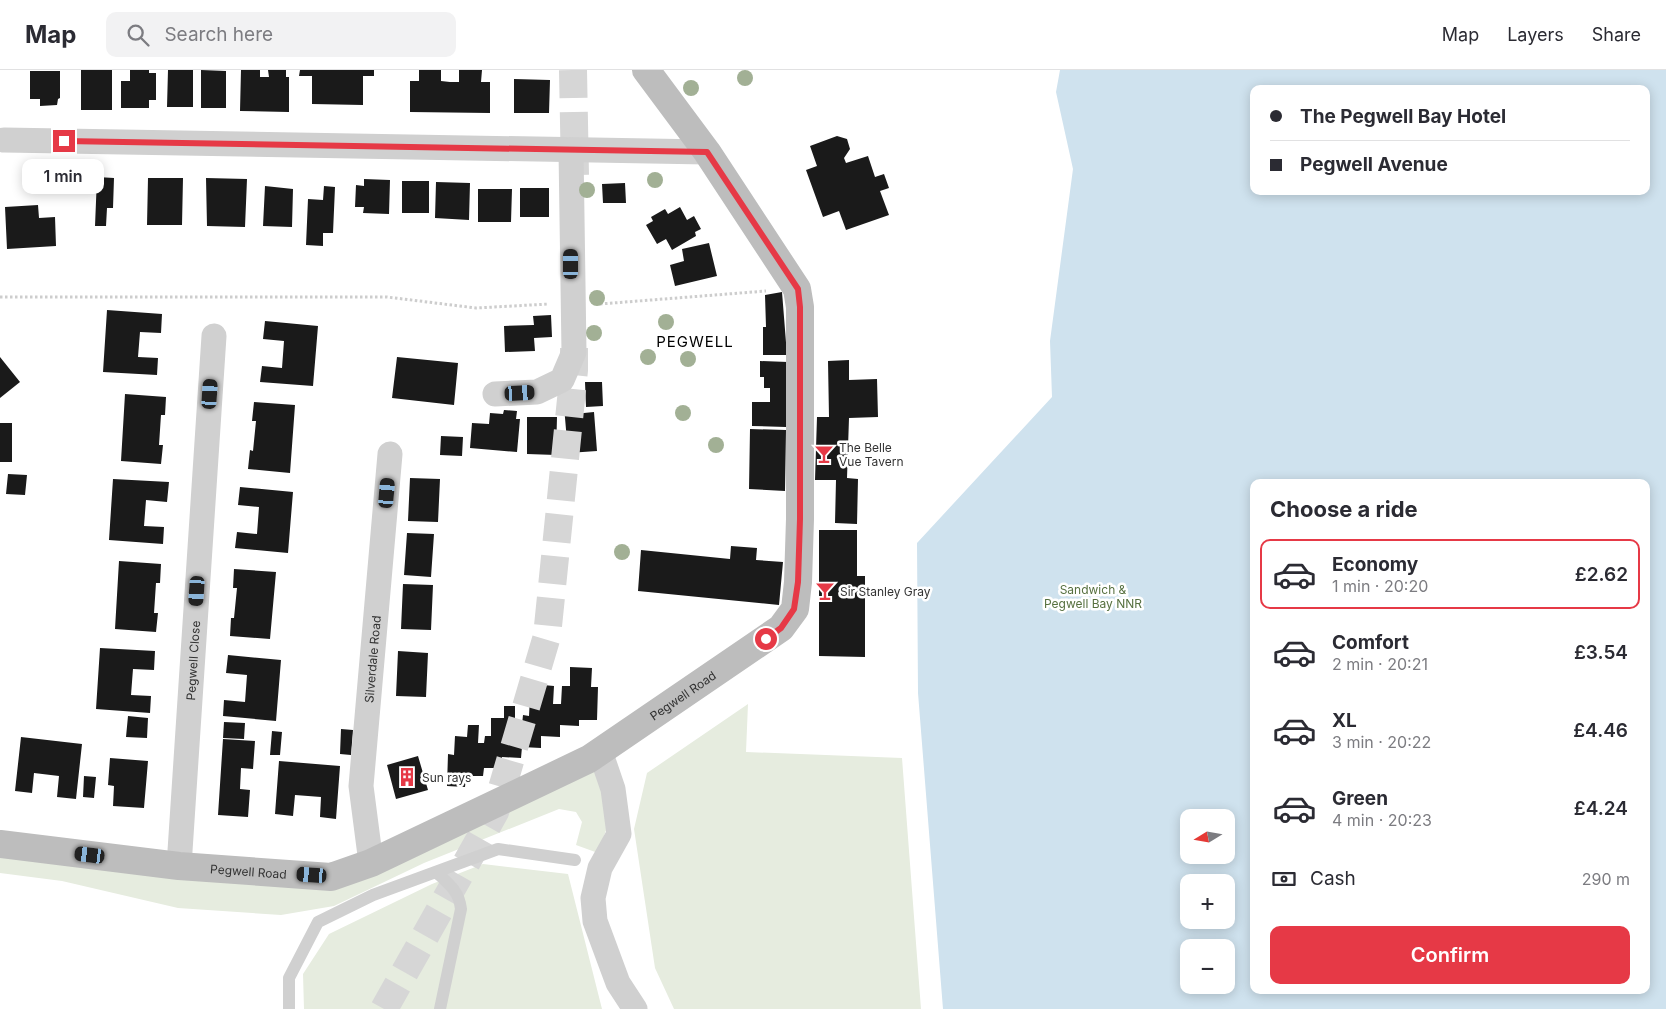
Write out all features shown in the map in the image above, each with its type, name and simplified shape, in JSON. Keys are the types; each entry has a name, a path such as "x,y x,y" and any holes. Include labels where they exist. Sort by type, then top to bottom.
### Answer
{"street":[{"name":"Pegwell Road","path":"0,844 180,866 331,877 371,863 589,759 781,628 794,609 800,519 800,307 798,289 707,152 646,70"},
{"path":"4,140 707,152"},
{"path":"499,388 537,392 562,380 574,352 570,150"},
{"name":"Pegwell Close","path":"180,866 214,336"},
{"name":"Silverdale Road","path":"371,863 361,786 390,454"},
{"path":"600,751 613,789 619,834 600,868 593,898 595,921 618,983 635,1009"}],"lane":[{"path":"289,1009 289,978 318,922 373,895 498,849 575,860"},
{"path":"436,872 456,890 460,898 461,909 440,1009"}],"path":[{"path":"0,297 388,297 476,308 572,303 600,304 798,289"}],"shaded area":[{"path":"748,704 746,752 902,758 921,1009 674,1009 655,968 634,829 647,773"},
{"path":"591,768 607,786 609,822 598,853 576,845 582,822 576,812 559,809 424,863 334,906 281,915 178,908 62,881 0,873 0,852 317,882"},
{"path":"483,864 568,874 602,1009 304,1009 303,974 329,934 432,884"}],"water":[{"name":"Sandwich & Pegwell Bay NNR","path":"1060,70 1666,70 1666,1009 943,1009 918,693 917,543 1052,397 1050,341 1073,169 1056,92"}],"building":[{"path":"81,70 112,70 112,110 81,110"},
{"path":"130,70 149,70 149,73 156,73 156,100 149,100 149,108 121,108 121,81 130,81"},
{"path":"168,70 193,70 193,107 167,107"},
{"path":"201,70 226,71 226,108 201,108"},
{"path":"241,70 260,70 260,77 269,77 268,70 286,70 286,77 289,77 289,112 240,111"},
{"path":"300,70 374,70 374,76 363,76 363,105 312,104 312,76 299,76"},
{"path":"419,70 441,70 441,81 459,82 459,70 482,70 481,82 490,82 490,113 410,112 410,81 419,81"},
{"path":"30,71 60,71 60,98 57,105 40,106 40,99 30,99"},
{"path":"514,79 550,80 549,113 514,113"},
{"path":"837,136 847,139 850,149 844,158 846,163 868,156 875,177 884,174 889,188 880,191 889,215 846,230 839,211 823,217 806,170 817,166 810,146"},
{"path":"97,177 114,178 113,208 107,208 106,226 95,226"},
{"path":"148,178 183,178 182,225 147,225"},
{"path":"206,178 247,179 245,227 207,226"},
{"path":"364,179 390,180 389,214 363,213 364,207 355,207 356,185 364,186"},
{"path":"402,181 429,181 429,213 402,213"},
{"path":"436,182 470,183 469,220 435,218"},
{"path":"625,183 626,203 603,203 602,184"},
{"path":"265,186 293,189 292,227 263,226"},
{"path":"324,186 335,187 333,233 323,233 323,246 306,245 308,199 323,200"},
{"path":"520,188 549,188 549,217 520,217"},
{"path":"478,189 512,189 511,222 478,222"},
{"path":"38,205 39,218 55,217 56,246 7,249 5,207"},
{"path":"680,207 687,220 694,216 701,229 695,232 696,236 672,250 666,239 657,244 646,225 653,221 651,217 665,209 668,214"},
{"path":"709,243 717,276 675,286 670,265 684,261 682,249"},
{"path":"782,292 787,355 763,355 763,327 766,327 765,295"},
{"path":"107,310 162,314 161,333 140,332 138,357 158,358 157,375 103,372"},
{"path":"551,315 552,337 534,338 535,351 505,352 504,326 534,325 533,316"},
{"path":"265,321 318,326 313,386 260,382 262,366 282,368 284,341 263,339"},
{"path":"0,357 20,382 0,398"},
{"path":"397,357 458,363 454,405 392,398"},
{"path":"849,360 849,380 877,379 878,417 849,418 847,478 858,479 857,524 835,523 836,480 815,480 817,417 829,417 828,361"},
{"path":"760,361 788,362 786,427 752,426 752,402 770,402 770,388 764,388 764,377 760,377"},
{"path":"585,382 602,382 603,406 586,407"},
{"path":"125,394 166,397 165,415 161,415 159,445 163,445 161,464 121,461"},
{"path":"254,402 295,405 290,473 248,469 250,450 253,451 256,421 252,421"},
{"path":"564,406 574,406 574,414 594,412 597,451 568,453"},
{"path":"504,410 517,411 516,419 520,419 517,452 470,448 472,423 489,424 490,413 503,414"},
{"path":"527,417 557,417 556,455 527,454"},
{"path":"0,423 12,423 12,462 0,462"},
{"path":"750,429 786,430 785,491 749,489"},
{"path":"441,436 463,437 462,456 440,455"},
{"path":"8,474 27,475 25,495 6,494"},
{"path":"410,478 440,479 438,522 408,521"},
{"path":"113,479 169,482 167,502 146,500 144,526 164,527 163,544 109,540"},
{"path":"240,487 293,492 288,553 235,548 237,532 257,534 259,507 238,505"},
{"path":"819,530 857,530 857,576 865,576 865,657 819,656"},
{"path":"407,533 434,534 431,577 404,575"},
{"path":"731,546 757,548 756,560 783,562 779,605 638,591 641,550 730,559"},
{"path":"119,561 161,564 160,583 156,583 154,613 158,613 156,632 115,629"},
{"path":"234,569 276,572 270,639 230,636 231,618 234,618 237,588 233,588"},
{"path":"403,584 433,585 431,630 401,629"},
{"path":"100,648 155,651 154,670 133,669 131,695 151,696 150,713 96,709"},
{"path":"398,651 428,653 426,697 396,696"},
{"path":"228,655 281,660 276,721 223,716 224,700 245,702 247,675 226,673"},
{"path":"570,667 592,668 591,687 598,687 597,720 579,720 579,726 560,725 560,737 541,736 541,748 522,747 521,758 502,757 502,768 484,768 483,776 466,776 465,787 447,786 448,754 454,755 455,736 467,737 468,725 479,725 478,743 484,743 485,736 491,736 491,718 504,718 504,706 515,706 515,725 522,725 523,715 529,716 530,697 543,698 543,685 554,686 553,704 561,704 562,686 570,686"},
{"path":"128,716 148,718 147,738 126,737"},
{"path":"224,722 245,723 244,739 223,738"},
{"path":"341,729 353,730 351,755 340,754"},
{"path":"272,731 282,732 280,755 270,755"},
{"path":"21,737 82,744 76,799 57,797 59,776 34,773 32,793 15,791"},
{"path":"223,739 255,741 253,769 241,768 240,789 250,790 248,817 218,815"},
{"name":"Sun rays","path":"418,756 428,790 396,799 387,765"},
{"path":"110,758 148,761 144,808 113,806 114,786 108,785"},
{"path":"279,761 340,766 336,819 320,817 321,797 295,795 293,816 275,814"},
{"path":"84,776 96,777 94,798 83,797"}],"tunnel":[{"path":"573,70 575,175"},
{"path":"384,1009 495,812 547,636 574,370 574,348"}],"place":[{"name":"The Belle Vue Tavern","path":"824,454"},
{"name":"Sir Stanley Gray","path":"825,591"},
{"name":"Sun rays","path":"407,777"}],"district":[{"name":"PEGWELL","path":"695,341"}],"route":[{"path":"64,141 707,152 789,279 798,289 800,307 800,519 798,582 794,609 781,628 766,639"}]}
